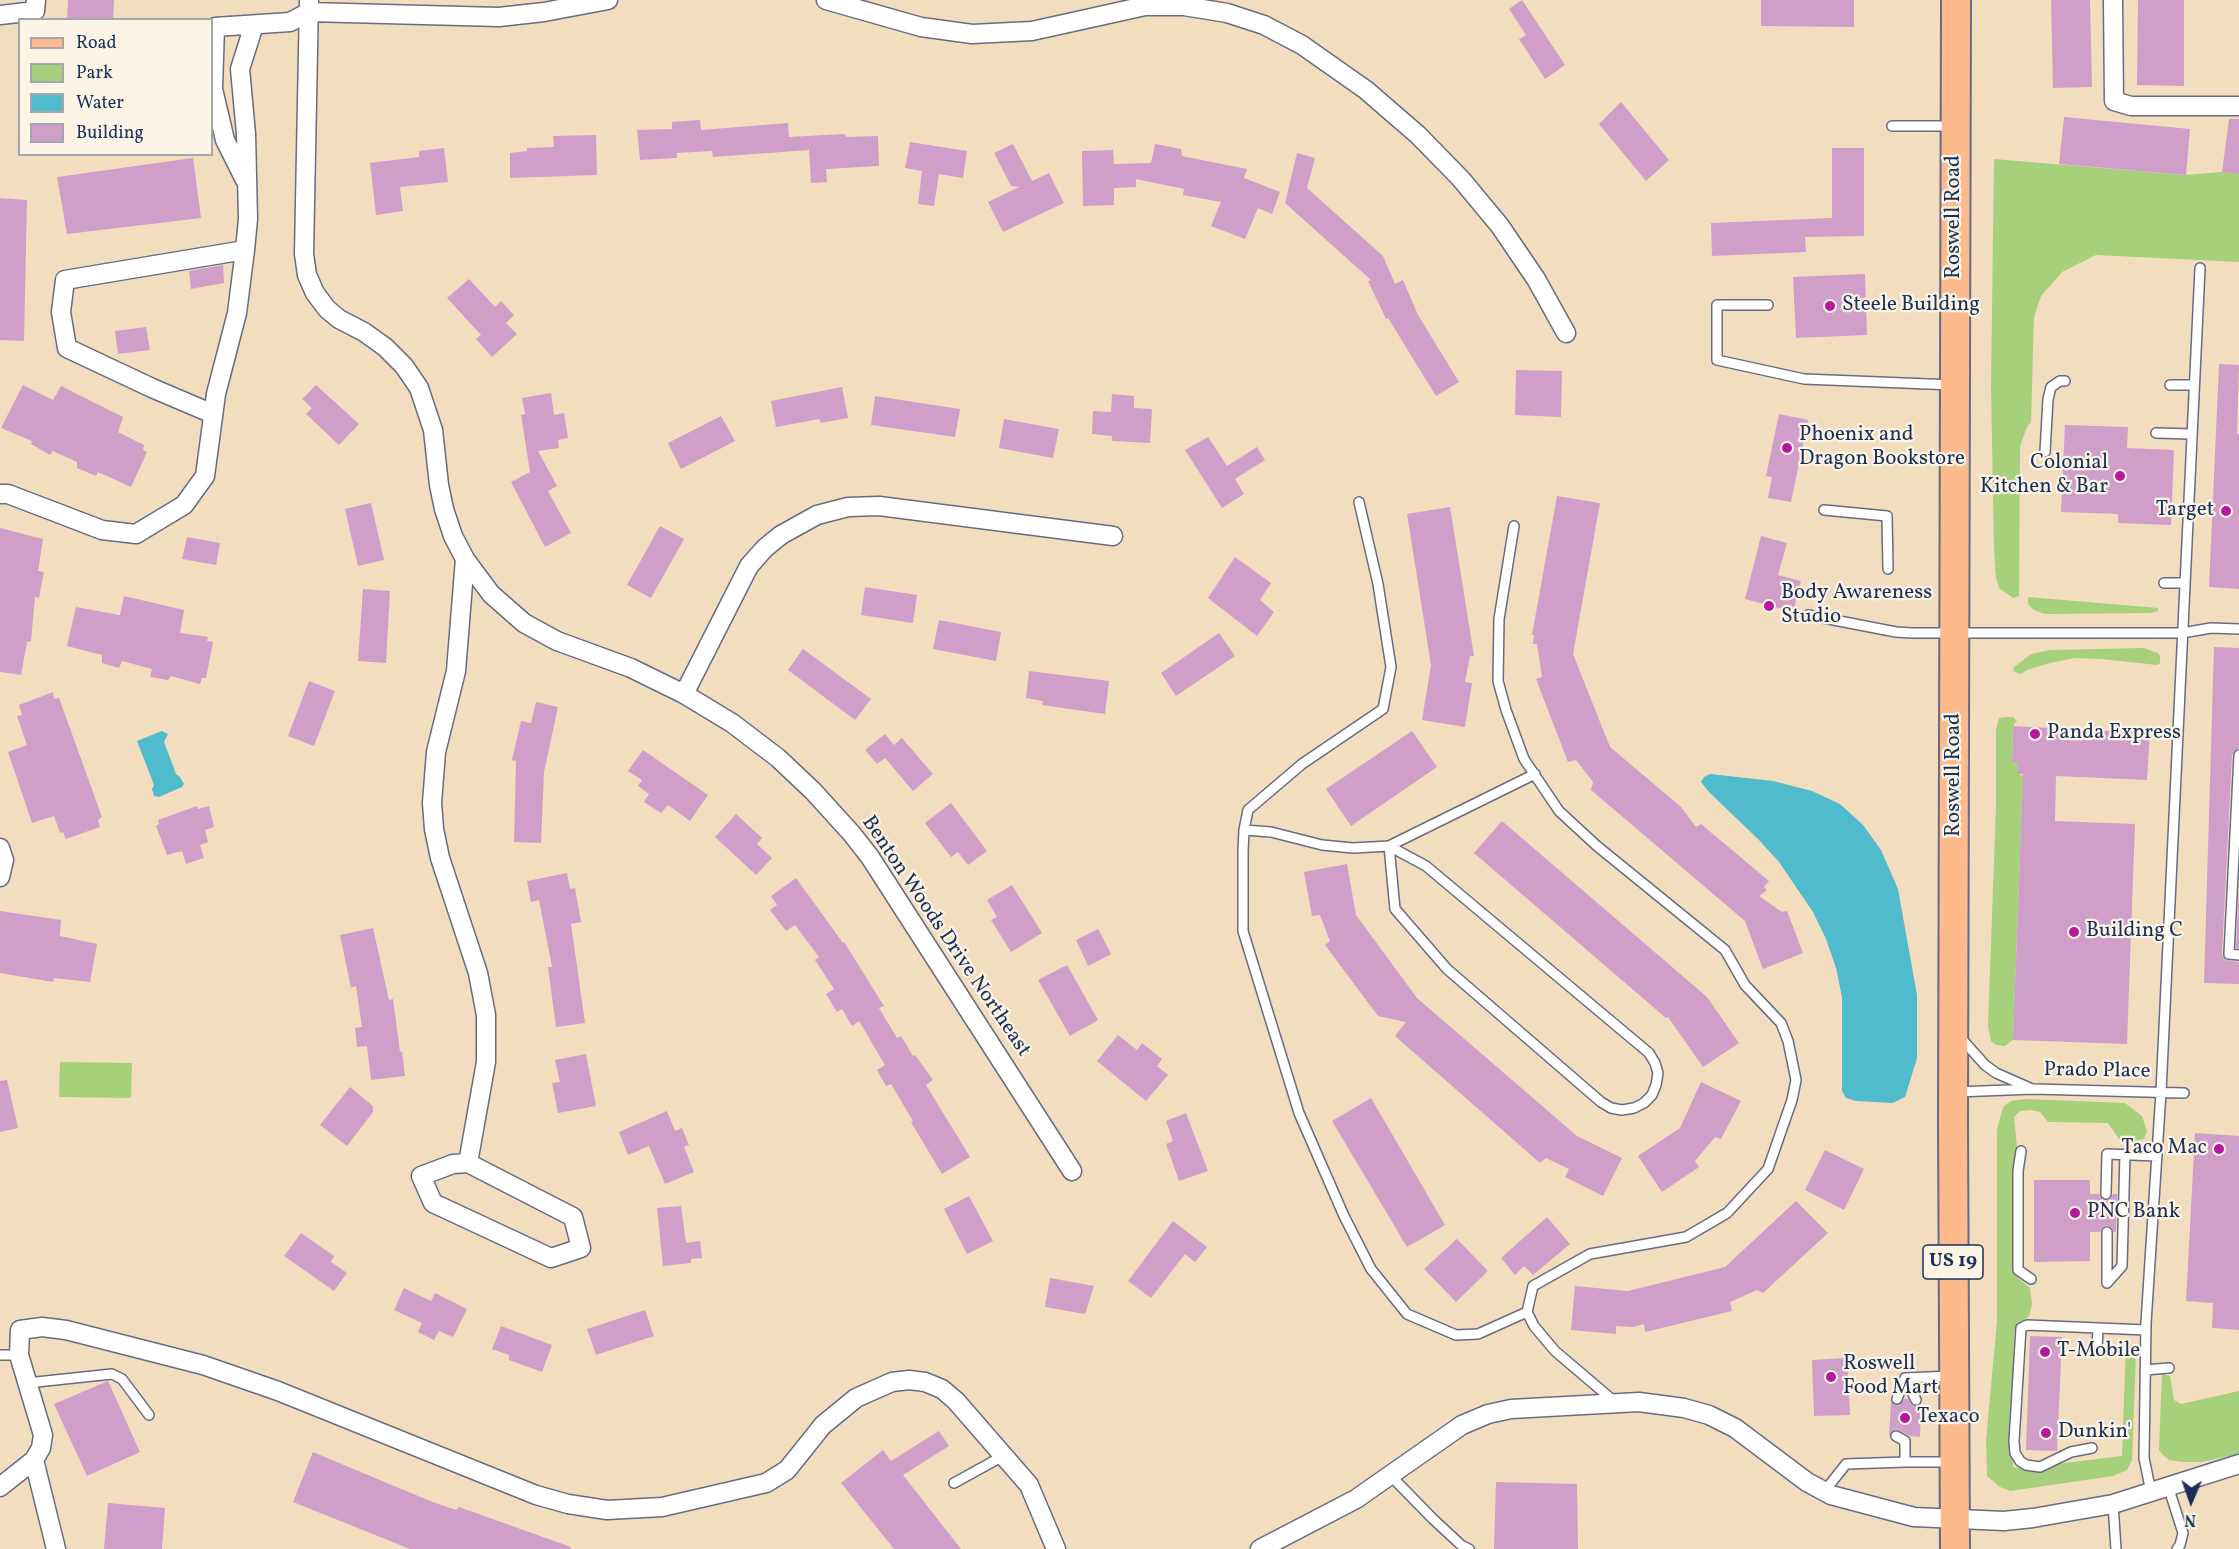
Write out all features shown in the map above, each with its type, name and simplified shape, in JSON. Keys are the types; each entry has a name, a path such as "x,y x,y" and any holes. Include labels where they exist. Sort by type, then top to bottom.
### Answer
{"main road":[{"name":"Roswell Road","path":"1955,1549 1953,1376 1956,0"}],"street":[{"path":"0,15 35,11 36,0"},
{"path":"247,184 225,140 213,89 215,27 290,22 309,6 499,17 544,12 608,0"},
{"path":"826,0 921,27 972,34 1032,31 1145,6 1184,6 1206,9 1264,25 1302,45 1330,64 1366,90 1418,135 1461,179 1500,226 1536,279 1566,333"},
{"path":"2113,0 2114,101 2131,106 2239,106"},
{"name":"Benton Woods Drive Northeast","path":"309,6 304,254 307,275 315,293 327,309 385,347 404,366 419,388 433,430 444,509 453,536 465,559 491,594 524,622 557,641 631,668 684,694 732,723 778,758 813,791 870,857 1072,1171"},
{"path":"0,494 8,494 102,530 136,534 184,505 205,476 216,394 237,313 245,250 248,219 246,134 240,69 254,25"},
{"path":"213,414 67,348 61,312 65,280 245,250"},
{"path":"684,694 749,566 781,535 818,515 848,507 879,506 1113,536"},
{"path":"465,559 456,671 436,752 432,803 440,858 478,973 486,1015 486,1062 468,1163"},
{"path":"0,848 4,860 0,877"},
{"path":"468,1163 573,1217 581,1248 551,1258 433,1203 422,1176 453,1164 468,1163"},
{"path":"0,1486 34,1460 41,1448 43,1435 19,1355 20,1330 42,1327 66,1330 203,1365 278,1391 536,1495 568,1504 607,1510 662,1507 766,1484 788,1470 823,1425 856,1398 892,1382 909,1380 925,1382 942,1389 956,1401 1029,1485 1056,1549"},
{"path":"1260,1549 1356,1499 1462,1425 1488,1414 1511,1409 1639,1402 1684,1408 1709,1415 1735,1428 1807,1482 1824,1492 1914,1517 2004,1521 2033,1518 2113,1504 2239,1464"},
{"path":"34,1460 56,1549"}],"lane":[{"path":"1892,126 1955,126"},
{"path":"2176,1549 2180,1545 2182,1533 2144,1458 2145,1370 2161,1092 2200,268"},
{"path":"1768,304 1717,305 1717,360 1804,379 1955,386"},
{"path":"2045,452 2048,399 2051,387 2060,381 2065,381"},
{"path":"2170,385 2193,385"},
{"path":"2156,433 2191,434"},
{"path":"1359,502 1378,584 1391,667 1383,709 1302,764 1248,810 1244,830 1243,931 1299,1113 1344,1216 1371,1269 1407,1314 1456,1335 1478,1334 1527,1312"},
{"path":"1824,510 1887,516 1888,568"},
{"path":"1514,526 1499,619 1498,681 1524,759 1559,811 1597,846 1725,950 1745,985 1781,1023 1788,1041 1796,1080 1792,1100 1768,1169 1727,1213 1686,1237 1590,1254 1533,1286 1527,1312 1534,1326 1555,1352 1617,1404"},
{"path":"2164,583 2184,583"},
{"path":"1808,615 1896,632 1955,634 2182,633 2211,628 2239,629"},
{"path":"2239,754 2229,954 2239,954"},
{"path":"1244,830 1272,832 1322,845 1353,848 1389,846 1535,774"},
{"path":"1389,846 1426,866 1649,1053 1658,1073 1652,1095 1644,1103 1622,1110 1601,1102 1447,969 1395,909 1389,846"},
{"name":"Prado Place","path":"1954,1031 1985,1065 1996,1073 2032,1089"},
{"name":"Prado Place","path":"1954,1092 2032,1089 2184,1093"},
{"path":"2021,1151 2018,1171 2018,1270 2031,1279"},
{"path":"2106,1194 2108,1154 2157,1156"},
{"path":"2107,1232 2107,1282 2122,1266 2125,1154"},
{"path":"2092,1448 2071,1452 2040,1467 2026,1465 2015,1453 2021,1328 2026,1325 2146,1330"},
{"path":"2097,1349 2098,1329"},
{"path":"0,1355 19,1355"},
{"path":"2145,1370 2169,1368"},
{"path":"27,1383 112,1374 122,1379 149,1415"},
{"path":"1905,1378 1953,1376"},
{"path":"1897,1399 1905,1378"},
{"path":"1905,1378 1916,1400"},
{"path":"1896,1436 1905,1442"},
{"path":"1905,1442 1915,1436"},
{"path":"1905,1442 1905,1462"},
{"path":"954,1483 1004,1456"},
{"path":"1824,1492 1846,1464 1954,1462"},
{"path":"1390,1475 1433,1519 1461,1545 1469,1549"},
{"path":"2113,1504 2116,1549"}],"green space":[{"path":"1994,159 2185,175 2222,172 2239,174 2239,262 2096,255 2062,272 2041,296 2034,317 2031,422 2020,447 2019,596 2013,598 1999,588 1994,550 1991,386"},
{"path":"2028,597 2158,608 2158,611 2151,613 2045,614 2034,610 2028,604"},
{"path":"2144,648 2158,653 2160,663 2157,665 2075,658 2050,663 2021,674 2014,672 2013,668 2031,654 2050,650"},
{"path":"2013,717 2017,721 2013,726 2012,762 2018,763 2018,774 2023,776 2013,1040 2005,1046 1996,1045 1991,1041 1988,1026 1996,806 1996,730 1999,718"},
{"path":"60,1062 132,1063 131,1098 59,1097"},
{"path":"2025,1099 2125,1103 2142,1116 2147,1131 2144,1139 2128,1142 2119,1139 2108,1123 2048,1122 2040,1112 2031,1110 2020,1111 2014,1117 2017,1147 2015,1271 2018,1278 2030,1288 2032,1304 2029,1316 2016,1327 2014,1335 2013,1467 2042,1470 2057,1464 2122,1456 2126,1341 2134,1347 2136,1354 2132,1460 2127,1470 2113,1476 2010,1491 2000,1487 1987,1476 1986,1440 1997,1321 1997,1129 2003,1107 2011,1101"},
{"path":"2162,1374 2170,1376 2174,1400 2181,1404 2239,1391 2239,1454 2202,1462 2169,1460 2163,1455 2159,1450"}],"water":[{"path":"162,731 168,734 164,742 176,774 184,784 159,797 154,796 152,789 154,785 137,741"},
{"path":"1710,774 1773,781 1812,791 1840,804 1863,825 1881,850 1898,889 1917,995 1917,1058 1905,1097 1893,1103 1856,1101 1846,1098 1842,1091 1842,997 1836,968 1826,939 1813,912 1779,862 1701,782"}],"building":[{"path":"68,0 114,0 113,18 67,18"},
{"path":"1522,0 1565,65 1545,79 1519,39 1526,35 1509,9"},
{"path":"1761,0 1854,0 1854,27 1761,26"},
{"path":"2051,0 2090,0 2092,87 2053,88"},
{"path":"2138,0 2184,0 2184,86 2137,85"},
{"path":"1621,102 1669,160 1646,181 1599,124"},
{"path":"2064,117 2190,129 2186,175 2059,164"},
{"path":"2229,119 2239,119 2239,174 2222,172"},
{"path":"700,120 701,130 788,123 789,137 844,134 847,137 878,136 879,166 826,169 827,182 811,183 809,150 713,157 712,151 677,153 677,158 640,160 637,130 672,129 672,122"},
{"path":"596,135 597,175 510,178 510,153 527,151 527,148 554,147 553,136"},
{"path":"910,142 967,151 963,178 939,174 934,206 918,204 922,171 905,168"},
{"path":"1013,144 1032,181 1049,173 1064,203 1003,232 988,202 1019,187 1011,186 994,153"},
{"path":"1155,144 1181,149 1182,156 1247,169 1244,178 1280,192 1272,214 1258,208 1245,239 1211,226 1221,202 1183,195 1184,189 1136,179 1136,187 1114,188 1114,205 1083,206 1082,151 1113,150 1114,164 1151,163"},
{"path":"444,148 448,182 400,187 403,211 376,215 370,163 419,157 419,151"},
{"path":"1832,148 1864,148 1864,236 1805,237 1806,252 1712,256 1711,223 1832,218"},
{"path":"1297,153 1315,158 1307,188 1383,256 1395,284 1403,280 1418,315 1459,382 1436,396 1388,318 1386,319 1368,281 1371,280 1285,203"},
{"path":"193,158 201,218 67,234 57,177"},
{"path":"0,198 27,200 24,341 0,340"},
{"path":"223,265 224,283 191,289 189,271"},
{"name":"Steele Building","path":"1865,274 1867,335 1796,338 1793,277"},
{"path":"469,279 495,307 501,301 514,315 506,323 517,334 492,357 476,339 481,335 447,298"},
{"path":"146,327 150,350 118,354 115,331"},
{"name":"Target","path":"2219,364 2239,365 2237,434 2239,434 2239,589 2209,587"},
{"path":"1516,370 1562,371 1561,417 1515,415"},
{"path":"23,385 53,400 61,386 123,417 118,432 144,445 143,450 147,452 131,487 98,472 96,476 77,468 77,462 53,451 50,455 31,444 32,441 1,428"},
{"path":"316,385 359,424 339,445 306,414 312,408 302,399"},
{"path":"842,387 848,418 821,423 819,419 776,427 771,401"},
{"path":"551,393 554,415 564,413 568,438 558,440 559,448 538,451 557,486 548,491 571,533 545,547 511,482 530,472 521,415 525,414 522,398"},
{"path":"1112,394 1134,396 1134,408 1152,409 1150,443 1112,441 1112,436 1092,434 1093,411 1111,412"},
{"path":"875,396 960,409 955,437 871,425"},
{"name":"Phoenix and Dragon Bookstore","path":"1779,414 1808,420 1791,502 1768,498 1772,477 1766,476"},
{"path":"721,416 735,441 681,469 668,443"},
{"path":"1004,419 1059,429 1053,458 999,448"},
{"path":"2065,425 2128,427 2127,448 2174,450 2171,525 2118,523 2118,514 2061,512"},
{"path":"1208,437 1227,466 1257,447 1265,460 1235,479 1244,494 1222,508 1185,450"},
{"path":"1557,496 1600,503 1573,654 1610,747 1681,807 1696,827 1701,824 1769,881 1764,887 1767,890 1759,896 1782,912 1787,911 1803,953 1763,969 1745,921 1591,790 1593,782 1576,760 1568,762 1536,679 1542,677 1537,644 1533,644 1534,635 1532,635"},
{"path":"371,503 384,560 358,566 345,509"},
{"path":"1450,507 1474,656 1470,656 1465,682 1472,683 1465,727 1422,720 1431,665 1407,514"},
{"path":"660,526 684,539 651,598 627,585"},
{"path":"0,528 43,539 38,571 44,572 39,598 35,597 31,641 27,642 21,675 0,672"},
{"path":"1761,536 1787,543 1778,575 1801,581 1793,612 1745,599"},
{"path":"187,537 220,543 216,565 182,559"},
{"path":"1235,557 1271,583 1260,600 1274,612 1257,636 1208,598"},
{"path":"865,587 917,595 913,623 861,615"},
{"path":"363,589 390,591 386,663 358,661"},
{"path":"124,596 184,610 180,633 208,637 207,641 213,642 206,678 202,678 200,684 171,676 168,680 150,677 152,669 122,661 119,668 102,663 102,655 67,646 76,607 120,615"},
{"path":"939,620 1001,632 996,661 933,649"},
{"path":"1219,633 1235,656 1176,696 1161,673"},
{"path":"2214,647 2239,648 2239,748 2232,755 2222,954 2226,960 2239,962 2239,984 2204,983"},
{"path":"803,649 871,699 855,720 788,670"},
{"path":"1029,671 1109,681 1105,714 1042,705 1043,701 1026,698"},
{"path":"309,681 335,691 314,746 288,736"},
{"path":"53,692 54,699 59,698 102,817 98,820 100,827 66,839 63,832 60,833 54,816 32,823 8,752 27,745 17,716 22,715 19,705"},
{"path":"536,702 558,707 544,772 541,843 514,842 516,761 512,760 521,721 531,723"},
{"name":"Building C","path":"2013,726 2150,733 2147,780 2056,776 2055,821 2135,824 2127,1044 2013,1040 2023,774 2018,774 2018,763 2012,762"},
{"path":"1412,731 1437,767 1351,826 1326,789"},
{"path":"885,734 894,745 902,738 933,774 913,791 885,758 877,764 865,750"},
{"path":"643,750 708,795 690,821 668,805 661,813 644,802 649,794 638,786 642,780 628,771"},
{"path":"951,803 987,851 968,865 958,852 951,857 925,823"},
{"path":"197,806 198,809 209,806 214,827 205,830 208,842 200,845 204,858 186,864 182,851 167,855 156,826 159,824 158,820"},
{"path":"736,814 762,838 757,844 772,858 756,875 715,837"},
{"path":"1502,821 1707,997 1739,1043 1703,1067 1668,1017 1666,1018 1474,853"},
{"path":"1347,864 1356,915 1417,998 1577,1136 1622,1158 1603,1196 1565,1177 1569,1169 1546,1158 1540,1163 1395,1036 1406,1022 1378,1016 1325,945 1330,941 1320,915 1312,916 1304,872"},
{"path":"567,873 570,889 575,888 581,922 571,924 585,1023 556,1027 548,967 552,967 539,900 531,902 527,881"},
{"path":"796,878 844,942 884,1006 879,1008 897,1038 901,1036 913,1056 915,1055 933,1080 926,1085 970,1157 942,1174 891,1084 886,1086 877,1070 885,1065 859,1021 852,1026 842,1009 837,1012 826,994 834,989 815,960 819,957 795,925 786,931 770,910 777,905 771,896"},
{"path":"1012,885 1042,933 1011,952 991,920 997,917 987,900"},
{"path":"2239,890 2239,948 2236,948"},
{"path":"0,911 61,920 60,936 97,944 90,982 54,978 53,982 0,973"},
{"path":"373,928 389,1000 393,999 405,1076 371,1080 367,1046 357,1047 355,1028 362,1027 356,986 351,988 340,935"},
{"path":"1098,929 1111,954 1088,966 1076,940"},
{"path":"1067,965 1098,1020 1070,1036 1038,980"},
{"path":"1118,1035 1137,1050 1142,1043 1162,1059 1157,1066 1168,1075 1146,1101 1097,1061"},
{"path":"586,1054 596,1106 558,1113 552,1083 560,1082 555,1060"},
{"path":"7,1080 18,1128 0,1132 0,1081"},
{"path":"1701,1082 1741,1101 1721,1139 1715,1137 1695,1161 1699,1167 1662,1192 1638,1156 1680,1128"},
{"path":"350,1087 373,1106 373,1112 347,1146 320,1125"},
{"path":"1371,1098 1445,1225 1407,1247 1332,1121"},
{"path":"667,1111 675,1131 682,1128 689,1145 684,1147 694,1172 665,1184 649,1146 628,1155 619,1132"},
{"path":"1186,1113 1208,1171 1179,1181 1166,1144 1173,1141 1166,1121"},
{"path":"2195,1133 2239,1136 2239,1330 2212,1328 2213,1303 2186,1301"},
{"path":"1825,1150 1864,1169 1844,1210 1805,1190"},
{"name":"PNC Bank","path":"2034,1180 2090,1180 2090,1194 2099,1194 2106,1201 2113,1194 2117,1194 2116,1232 2106,1225 2100,1232 2090,1232 2090,1261 2034,1262"},
{"path":"969,1196 993,1241 967,1254 944,1209"},
{"path":"1796,1201 1828,1233 1763,1293 1757,1290 1730,1302 1732,1311 1645,1332 1644,1324 1633,1327 1616,1326 1616,1334 1571,1330 1575,1286 1628,1291 1725,1267"},
{"path":"681,1206 686,1243 700,1241 702,1258 691,1259 691,1263 663,1266 657,1208"},
{"path":"1547,1217 1570,1244 1533,1275 1524,1266 1515,1275 1501,1258"},
{"path":"1173,1221 1207,1247 1195,1262 1185,1254 1151,1298 1128,1281"},
{"path":"301,1233 334,1256 331,1262 347,1273 334,1291 284,1256"},
{"path":"1457,1239 1488,1271 1456,1302 1424,1269"},
{"path":"1050,1278 1094,1286 1085,1314 1045,1307"},
{"path":"404,1288 431,1301 435,1293 467,1309 453,1337 439,1331 434,1340 418,1332 422,1323 394,1310"},
{"path":"645,1310 654,1336 596,1355 587,1329"},
{"path":"501,1326 552,1345 542,1372 509,1360 509,1355 492,1349"},
{"path":"2030,1336 2062,1337 2057,1451 2026,1450"},
{"path":"1847,1358 1850,1415 1814,1416 1812,1360"},
{"path":"108,1381 140,1452 87,1476 54,1404"},
{"name":"Texaco","path":"1904,1399 1908,1399 1913,1406 1921,1405 1920,1437 1910,1436 1896,1429 1889,1436 1891,1402 1899,1406"},
{"path":"939,1431 949,1446 903,1475 961,1549 894,1549 841,1483 883,1450 891,1461"},
{"path":"313,1452 430,1501 456,1510 459,1507 571,1547 571,1549 410,1549 293,1502"},
{"path":"1496,1482 1577,1484 1578,1549 1494,1549"},
{"path":"108,1503 165,1508 162,1549 104,1549"}],"place":[{"name":"Steele Building","path":"1830,306"},
{"name":"Phoenix and Dragon Bookstore","path":"1787,448"},
{"name":"Colonial Kitchen & Bar","path":"2120,476"},
{"name":"Target","path":"2226,511"},
{"name":"Body Awareness Studio","path":"1769,606"},
{"name":"Panda Express","path":"2035,734"},
{"name":"Building C","path":"2074,932"},
{"name":"Taco Mac","path":"2219,1149"},
{"name":"PNC Bank","path":"2075,1213"},
{"name":"T-Mobile","path":"2045,1352"},
{"name":"Roswell Food Mart","path":"1831,1377"},
{"name":"Texaco","path":"1905,1418"},
{"name":"Dunkin'","path":"2046,1433"}]}
